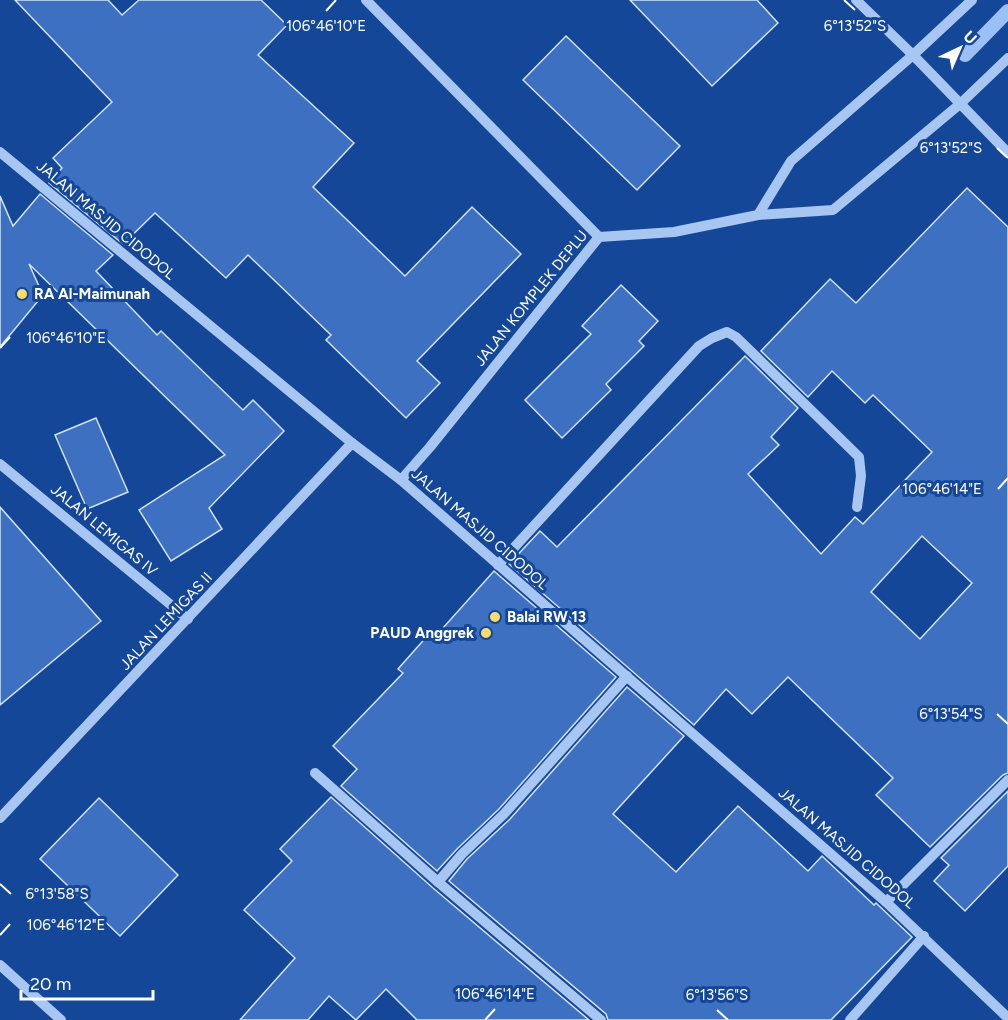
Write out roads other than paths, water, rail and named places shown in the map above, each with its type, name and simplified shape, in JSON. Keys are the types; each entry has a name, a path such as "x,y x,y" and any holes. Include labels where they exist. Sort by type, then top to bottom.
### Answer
{"street":[{"path":"366,0 599,237"},
{"path":"856,0 923,64 1008,153"},
{"path":"758,215 791,161 913,55 972,0"},
{"name":"JALAN KOMPLEK DEPLU","path":"401,480 599,237 674,232 758,215 833,210 960,104 1008,58"},
{"name":"JALAN MASJID CIDODOL","path":"0,152 352,443 401,480 886,902 1008,1018"},
{"path":"498,565 699,346 727,332 736,337 859,456 861,476 857,507"},
{"name":"JALAN LEMIGAS II","path":"0,818 189,620 352,443"},
{"name":"JALAN LEMIGAS IV","path":"0,464 189,620"},
{"path":"438,882 462,854 504,814 627,676"},
{"path":"315,774 601,1020"},
{"path":"886,902 1008,780"},
{"path":"850,1020 924,936"},
{"path":"0,964 61,1020"}],"waterway":[{"path":"965,55 1008,11"}],"place":[{"name":"RA Al-Maimunah","path":"22,294"},
{"name":"Balai RW 13","path":"495,617"},
{"name":"PAUD Anggrek","path":"486,633"}]}
